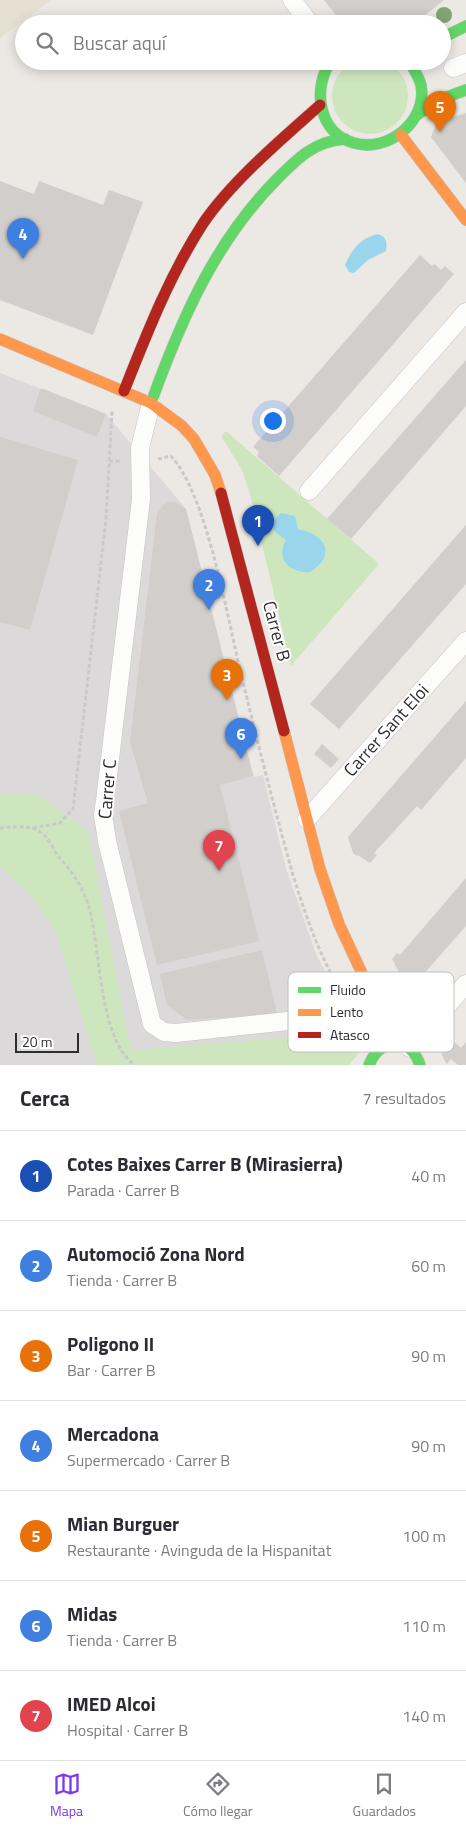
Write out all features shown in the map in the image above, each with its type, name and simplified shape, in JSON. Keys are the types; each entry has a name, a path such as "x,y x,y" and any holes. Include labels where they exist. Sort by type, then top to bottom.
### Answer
{"street":[{"path":"292,0 303,15"},
{"path":"451,34 466,26"},
{"path":"326,70 321,79 320,105 325,119 333,130 345,139 359,144 373,146 388,142 401,135 417,115 436,101 466,90"},
{"path":"415,70 421,92 417,115"},
{"path":"124,391 162,297 205,221 250,169 320,105"},
{"path":"401,135 466,220"},
{"path":"151,402 173,341 193,295 232,232 262,194 304,154 323,141 345,139"},
{"path":"308,491 466,312"},
{"name":"Carrer B","path":"0,339 151,402 182,426 206,456 222,491 320,869 339,924 362,972"},
{"name":"Carrer C","path":"151,402 140,448 141,498 103,815 107,841 152,1024 164,1032 176,1032 288,1021"},
{"name":"Carrer Sant Eloi","path":"307,819 466,641"},
{"path":"454,998 466,984"},
{"path":"369,1065 373,1054 376,1052"},
{"path":"413,1052 420,1065"}],"path":[{"path":"158,458 171,456 181,466 196,502 213,558 293,875 308,924 329,972"},
{"path":"0,828 26,826 39,830 49,841 79,885 92,921 102,986 116,1041 126,1057 136,1065"}],"shaded area":[{"path":"0,0 51,0 31,15 15,15 15,27 0,38"},
{"path":"0,373 106,414 186,509 254,777 263,775 286,868 316,954 325,972 288,972 288,1052 352,1052 350,1065 0,1065"}],"green space":[{"path":"342,70 398,70 408,89 408,103 402,117 391,128 377,134 363,134 349,128 338,117 332,103 332,89"},
{"path":"226,431 379,564 291,666 250,494 242,470 221,436"},
{"path":"0,793 34,793 88,830 131,1050 281,1038 288,1040 288,1052 359,1053 349,1065 97,1065 54,927 29,894 0,867"}],"water":[{"path":"378,234 386,240 386,251 368,260 354,273 349,272 345,265 350,254 362,241"},
{"path":"281,513 295,516 298,529 315,536 325,546 323,559 310,572 291,568 283,559 282,553 286,540 274,531 273,525 275,519"}],"building":[{"path":"324,0 444,0 425,15 336,15"},
{"path":"466,113 466,183 431,137 437,122"},
{"path":"0,181 34,194 39,181 103,205 109,190 143,202 93,335 0,300"},
{"path":"420,255 432,266 435,264 441,270 445,266 454,274 279,476 257,456 259,452 253,447"},
{"path":"466,360 466,406 351,539 327,519"},
{"path":"41,388 106,414 97,437 33,411"},
{"path":"0,437 78,460 30,630 0,622"},
{"path":"175,502 186,509 253,776 220,785 259,941 157,965 119,811 148,803 130,742 157,514 163,505"},
{"path":"466,525 466,584 339,729 310,704"},
{"path":"466,701 466,758 421,810 417,806 374,853 377,855 370,863 357,856 353,853 348,837"},
{"path":"322,744 339,759 331,768 314,754"},
{"path":"466,878 466,926 425,972 399,972 392,959 397,953 400,955"},
{"path":"262,950 277,1014 187,1020 167,1005 160,974"},
{"path":"454,1042 461,1048 466,1042 466,1065 458,1065 451,1059 447,1064 441,1052 454,1052"}],"traffic: fast":[{"path":"451,34 466,26"},
{"path":"326,70 320,96 326,120 342,138 354,143 367,145 392,139 412,122 422,98 421,85 414,70"},
{"path":"417,115 436,101 466,90"},
{"path":"151,403 162,372 202,283 236,228 256,202 300,157 325,143 345,139"},
{"path":"369,1065 377,1052"},
{"path":"412,1052 420,1065"}],"traffic: slow":[{"path":"401,135 466,220"},
{"path":"0,339 151,403 182,426 194,439 215,475 221,493"},
{"path":"284,731 320,869 339,924 361,972"}],"traffic: jam":[{"path":"124,391 150,326 170,283 204,222 243,175 320,105"},
{"path":"221,493 284,731"}],"place":[{"name":"Mian Burguer","path":"440,132"},
{"name":"Mercadona","path":"23,259"},
{"name":"Cotes Baixes Carrer B (Mirasierra)","path":"258,546"},
{"name":"Automoció Zona Nord","path":"209,610"},
{"name":"Poligono II","path":"227,700"},
{"name":"Midas","path":"241,759"},
{"name":"IMED Alcoi","path":"219,871"}]}
